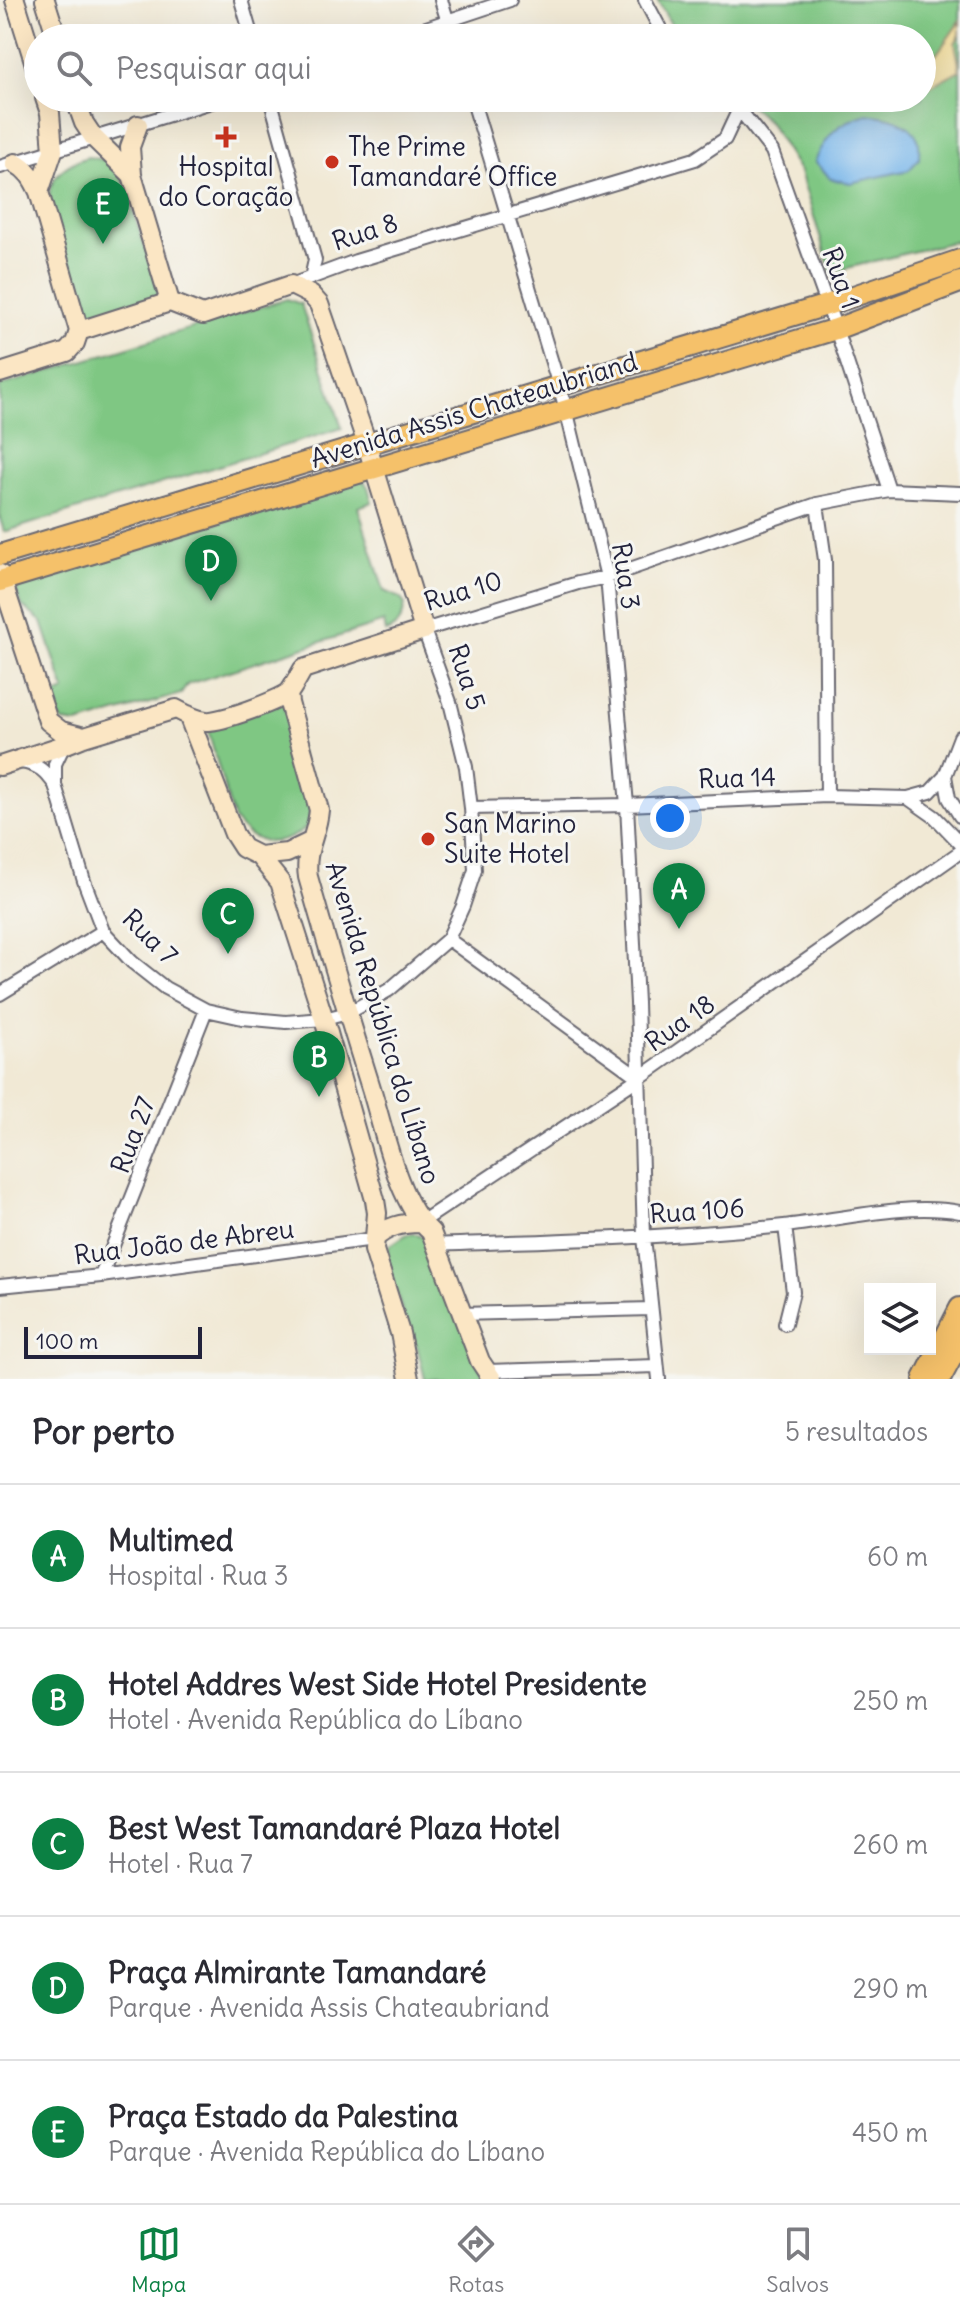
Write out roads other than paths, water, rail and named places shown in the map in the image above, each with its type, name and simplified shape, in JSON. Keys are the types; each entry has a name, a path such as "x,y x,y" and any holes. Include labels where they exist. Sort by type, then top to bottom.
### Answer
{"main road":[{"path":"15,0 24,29"},
{"path":"45,0 53,24"},
{"path":"39,192 53,151 50,112"},
{"path":"80,112 94,138 132,175"},
{"path":"79,331 170,302 132,175 130,147 138,125"},
{"path":"0,373 67,352 75,343 79,331 39,192 24,168 8,165"},
{"name":"Avenida Assis Chateaubriand","path":"0,555 827,305 960,260"},
{"name":"Avenida Assis Chateaubriand","path":"1,578 836,329 960,282"},
{"name":"Rua 8","path":"170,302 203,315 291,285"},
{"name":"Rua 5","path":"291,285 311,295 319,304 424,630"},
{"path":"1,578 48,721 61,731 84,737"},
{"name":"Rua 10","path":"9,764 176,709 207,722 219,720 288,693 303,669 424,630"},
{"name":"Avenida República do Líbano","path":"288,693 319,810 318,826 310,842 306,862 308,877 348,1013 403,1191 420,1223 431,1232 460,1314 489,1375"},
{"path":"188,715 234,834 243,848 259,856 280,882 324,1019 375,1200 374,1250 400,1333 409,1379"},
{"path":"259,856 287,853 310,842"},
{"path":"374,1239 395,1225 420,1223"},
{"path":"940,1379 951,1349 960,1308"},
{"path":"917,1379 927,1360 951,1349"},
{"path":"924,1379 951,1349"},
{"path":"949,1379 951,1349"}],"street":[{"path":"241,0 248,24"},
{"path":"441,0 449,24"},
{"path":"439,24 510,0"},
{"path":"645,0 658,24"},
{"path":"8,165 179,112"},
{"path":"274,112 315,260 311,278"},
{"name":"Rua 3","path":"476,112 566,409 607,577 627,805 644,1237 658,1372"},
{"name":"Rua 8","path":"291,285 348,264 695,159 725,139 738,112"},
{"name":"Rua 1","path":"741,112 772,151 836,329 889,490"},
{"name":"Rua 10","path":"424,630 607,577 817,504 889,490 960,493"},
{"path":"817,504 825,560 827,796"},
{"name":"Rua 5","path":"348,1013 389,990 448,939 475,870 466,767 450,702 424,630"},
{"path":"908,798 930,792 945,776 960,737"},
{"name":"Rua 7","path":"64,745 55,764 55,785 84,881 103,931 132,962 165,988 206,1010 242,1018 286,1022 324,1019 348,1013"},
{"path":"9,764 34,764 43,768 55,785"},
{"path":"945,776 949,798 960,816"},
{"name":"Rua 14","path":"471,808 827,796 908,798"},
{"path":"908,798 935,817 960,843"},
{"name":"Rua 18","path":"420,1223 639,1078 960,852"},
{"path":"0,994 103,931"},
{"path":"448,939 639,1078"},
{"name":"Rua 27","path":"101,1276 206,1010"},
{"name":"Rua 106","path":"436,1245 644,1237 785,1226 926,1208 960,1212"},
{"path":"785,1226 793,1292 785,1324"},
{"name":"Rua João de Abreu","path":"0,1286 101,1276 374,1239"},
{"path":"460,1314 651,1309"},
{"path":"489,1375 658,1372"}],"water":[{"path":"867,114 889,118 909,127 918,139 919,159 909,170 850,183 831,179 815,161 820,151 829,136 841,125"}],"place":[{"name":"Hospital do Coração","path":"226,137"},
{"name":"The Prime Tamandaré Office","path":"332,162"},
{"name":"Praça Estado da Palestina","path":"103,244"},
{"name":"Praça Almirante Tamandaré","path":"211,601"},
{"name":"San Marino Suite Hotel","path":"428,839"},
{"name":"Multimed","path":"679,929"},
{"name":"Best West Tamandaré Plaza Hotel","path":"228,954"},
{"name":"Hotel Addres West Side Hotel Presidente","path":"319,1097"}]}
